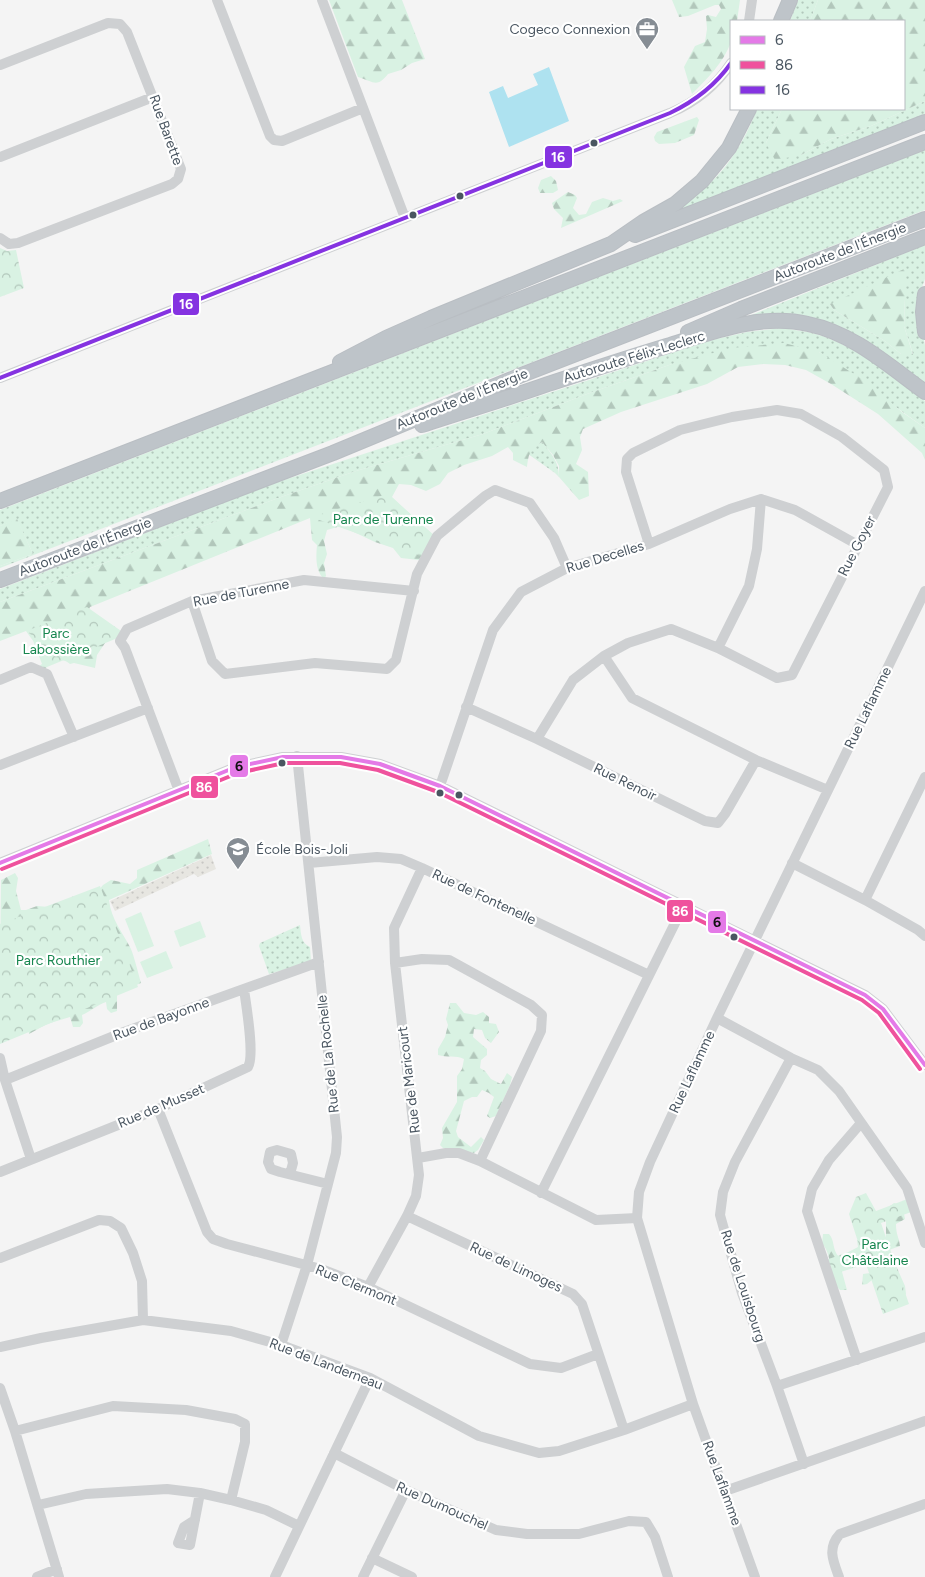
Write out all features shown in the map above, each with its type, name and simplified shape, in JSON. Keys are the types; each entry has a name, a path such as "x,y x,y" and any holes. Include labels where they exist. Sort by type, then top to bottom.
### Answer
{"highway":[{"path":"781,20 790,0"},
{"path":"611,244 642,222 675,204 702,181 729,148 748,110"},
{"path":"279,394 386,338 508,285 925,122"},
{"path":"0,502 925,142"},
{"name":"Autoroute de l'Énergie","path":"0,580 333,453 519,376 925,219"},
{"path":"639,354 741,309 925,237"},
{"path":"925,294 923,312 925,332"},
{"name":"Autoroute Félix-Leclerc","path":"333,453 639,354 747,324 772,321 800,322 823,328 849,340 925,392"}],"street":[{"path":"217,0 270,136 274,140 282,141 363,108"},
{"path":"322,0 406,218"},
{"path":"749,20 752,0"},
{"name":"Rue Barette","path":"0,65 108,23 116,23 122,26 127,32 180,165 180,176 175,182 18,243 8,244 0,238"},
{"path":"0,378 647,123 684,107 709,89 730,64"},
{"path":"0,157 154,97"},
{"name":"Rue Goyer","path":"537,739 574,680 604,656 628,642 672,629 718,648 777,678 792,676 888,487 884,470 842,437 801,414 777,410 732,417 680,430 633,454 627,459 626,472 649,544"},
{"path":"192,601 212,661 224,674 315,663 387,669 396,660 417,574 437,536 485,496 495,490 530,504 554,538 567,568"},
{"path":"718,648 749,586 757,549 761,499 795,510 858,545"},
{"name":"Rue Decelles","path":"440,786 493,630 521,592 567,568 649,544 730,509 761,499"},
{"name":"Rue de Turenne","path":"179,791 148,708 120,641 127,629 192,601 304,580 414,591"},
{"name":"Rue Laflamme","path":"755,1577 693,1404 637,1218 639,1192 650,1162 717,1018 925,591"},
{"path":"604,656 632,698 756,760 828,790"},
{"path":"0,680 31,667 47,674 74,737"},
{"name":"Rue Renoir","path":"466,706 705,821 718,823 756,760"},
{"path":"0,765 148,708"},
{"path":"0,863 236,767 297,756 340,756 380,764 440,786 865,995 883,1009 925,1065"},
{"name":"Rue de La Rochelle","path":"281,1345 307,1265 336,1153 337,1137 297,756"},
{"path":"865,900 925,777"},
{"name":"Rue de Fontenelle","path":"309,863 377,857 401,859 649,976"},
{"path":"792,864 865,900 918,930 925,936"},
{"name":"Rue de Maricourt","path":"368,1287 407,1216 416,1196 419,1175 395,964 394,928 422,868"},
{"path":"541,1193 684,905"},
{"path":"395,964 422,958 449,960 531,1005 542,1015 541,1031 480,1161"},
{"name":"Rue de Bayonne","path":"5,1080 124,1032 319,962"},
{"name":"Rue de Musset","path":"0,1172 158,1109 248,1067 251,1058 244,989"},
{"path":"717,1018 791,1058 818,1070 839,1091 907,1188 925,1243"},
{"path":"0,1058 5,1080 31,1159"},
{"name":"Rue de Louisbourg","path":"791,1058 735,1162 722,1192 720,1215 742,1293 804,1464"},
{"name":"Rue Clermont","path":"158,1109 207,1232 213,1238 321,1268 368,1287 530,1364 561,1368 598,1354"},
{"path":"857,1360 807,1211 812,1189 829,1160 861,1123"},
{"path":"418,1158 446,1153 459,1153 480,1161 596,1220 637,1218"},
{"path":"290,1174 328,1184"},
{"name":"Rue de Limoges","path":"407,1216 573,1294 582,1304 624,1430"},
{"path":"0,1258 99,1220 110,1221 121,1228 133,1253 142,1281 143,1320"},
{"name":"Rue de Landerneau","path":"0,1347 143,1320 232,1331 281,1345 370,1378 479,1436 539,1453 559,1451 624,1430 693,1404"},
{"path":"777,1386 925,1337"},
{"path":"275,1577 370,1378"},
{"path":"0,1388 58,1573 37,1577"},
{"path":"15,1431 113,1406 186,1410 234,1419 245,1424 245,1442 231,1500"},
{"path":"725,1491 925,1421"},
{"name":"Rue Dumouchel","path":"334,1453 406,1490 496,1530 527,1534 579,1534 629,1521 646,1522 655,1536 668,1577"},
{"path":"38,1505 86,1494 167,1489 200,1493 231,1500 266,1510 299,1526"},
{"path":"363,1577 406,1490"},
{"path":"195,1520 200,1493"},
{"path":"839,1577 832,1556 834,1540 840,1534 925,1504"},
{"path":"372,1558 412,1577"}],"green space":[{"path":"329,0 402,0 425,59 388,74 381,81 375,83 358,77"},
{"path":"672,0 740,0 737,20 730,20 730,44 728,49 714,70 692,94 684,67 695,46 705,42 706,16 716,17 721,9 719,5 715,5 688,16 679,17"},
{"path":"798,0 818,0 810,20 790,20"},
{"path":"818,0 925,0 925,101 871,126 831,139 801,155 775,160 766,143 782,110 905,110 905,20 810,20"},
{"path":"925,101 925,117 679,213 678,210 705,188 726,166 743,140 757,110 782,110 766,143 801,155 831,139 871,126"},
{"path":"697,117 699,120 694,135 675,143 659,144 655,141 654,137 657,132"},
{"path":"925,150 925,210 0,568 0,566 33,554 17,520 0,526 0,510"},
{"path":"551,176 556,181 558,190 553,193 540,193 538,188 541,180"},
{"path":"568,192 577,198 573,208 579,215 586,214 592,202 603,198 613,201 620,199 623,201 561,228 563,218 554,209 552,203"},
{"path":"925,245 925,279 921,290 920,324 925,345 925,385 864,341 836,325 806,318 751,319 749,316","holes":["905,300 904,326 913,354 901,354 885,341 834,310 830,304"]},
{"path":"0,248 7,251 16,250 24,288 0,297"},
{"path":"906,268 904,326 913,355 901,354 885,341 834,310 830,304"},
{"path":"782,328 812,333 831,339 873,363 925,401 925,428 819,352 672,364 483,434 356,471 281,497 0,602 0,589 272,484 708,341 747,332"},
{"path":"784,343 819,352 862,379 925,428 925,460 922,453 878,414 806,370 785,365 763,364 738,367 707,384 621,412 583,429 580,437 582,450 576,464 588,472 589,496 579,500 559,477 559,466 542,442 530,453 527,467 513,460 513,453 508,447 492,456 464,465 448,473 440,484 426,491 411,485 399,484 392,497 431,533 430,541 419,560 401,558 393,548 341,526 327,530 324,541 327,554 324,563 326,576 324,579 318,568 316,558 317,545 312,540 310,518 90,607 87,614 107,640 97,655 95,668 74,663 70,664 64,660 51,657 37,646 26,631 0,641 0,602 281,497 356,471 483,434 672,364 732,348"},
{"path":"542,442 556,462 559,477 528,454 532,448"},
{"name":"Parc de Turenne","path":"388,494 436,537 426,558 311,517"},
{"path":"17,519 33,554 0,566 0,526"},
{"name":"Parc Labossière","path":"87,607 124,633 120,637 40,671 35,669 42,664 29,630"},
{"name":"Parc Routhier","path":"208,839 212,854 109,900 115,920 131,949 141,983 117,994 117,1011 111,1013 107,1009 106,1002 82,1015 83,1023 80,1027 73,1027 70,1017 47,1024 29,1034 27,1019 0,972 1,880 15,873 18,878 16,891 21,910 37,906 49,907 98,891 111,880 130,884 137,878 137,870"},
{"name":"Parc Routhier","path":"100,886 138,987 0,1044 0,924"},
{"path":"141,912 154,946 138,952 125,919"},
{"path":"200,921 206,937 180,947 174,931"},
{"path":"300,925 303,941 310,947 311,962 269,974 259,946 260,943"},
{"path":"166,951 173,968 147,978 140,962"},
{"path":"450,1003 456,1003 464,1013 476,1015 483,1012 489,1017 489,1023 496,1024 499,1032 491,1043 485,1038 482,1030 474,1029 473,1037 487,1049 487,1055 481,1060 480,1068 491,1079 501,1084 507,1073 512,1077 496,1116 490,1118 487,1116 494,1097 489,1093 482,1090 477,1097 464,1101 456,1131 458,1137 471,1147 481,1137 484,1140 474,1153 443,1148 440,1145 443,1138 442,1128 457,1102 457,1076 462,1069 464,1059 438,1055 438,1049 445,1037 448,1025 446,1019"},
{"name":"Parc Châtelaine","path":"866,1193 876,1211 910,1198 914,1211 881,1223 909,1304 883,1314 866,1264 828,1276 823,1261 860,1248 849,1214 856,1197"},
{"path":"894,1203 898,1204 905,1219 896,1224 900,1246 889,1250 905,1286 906,1294 902,1299 872,1280 862,1285 863,1274 870,1273 870,1269 864,1261 841,1268 847,1290 840,1290 834,1279 828,1253 822,1244 823,1234 831,1236 835,1251 839,1257 858,1247 857,1240 886,1239 886,1220 890,1206"}],"sand":[{"path":"211,855 216,869 198,877 194,874 115,911 110,901"}],"water":[{"path":"549,67 569,121 509,147 489,92 503,86 508,98 538,85 533,74"}],"transit line":[{"name":"16","path":"0,378 670,113 704,92 730,64"},
{"name":"6","path":"0,863 236,767 283,757 341,757 380,764 440,786 865,995 883,1009 925,1065"},
{"name":"86","path":"2,869 238,773 284,763 340,763 378,770 438,792 862,1000 879,1013 920,1069"}],"place":[{"name":"Cogeco Connexion","path":"647,50"},
{"name":"École Bois-Joli","path":"238,870"}]}
